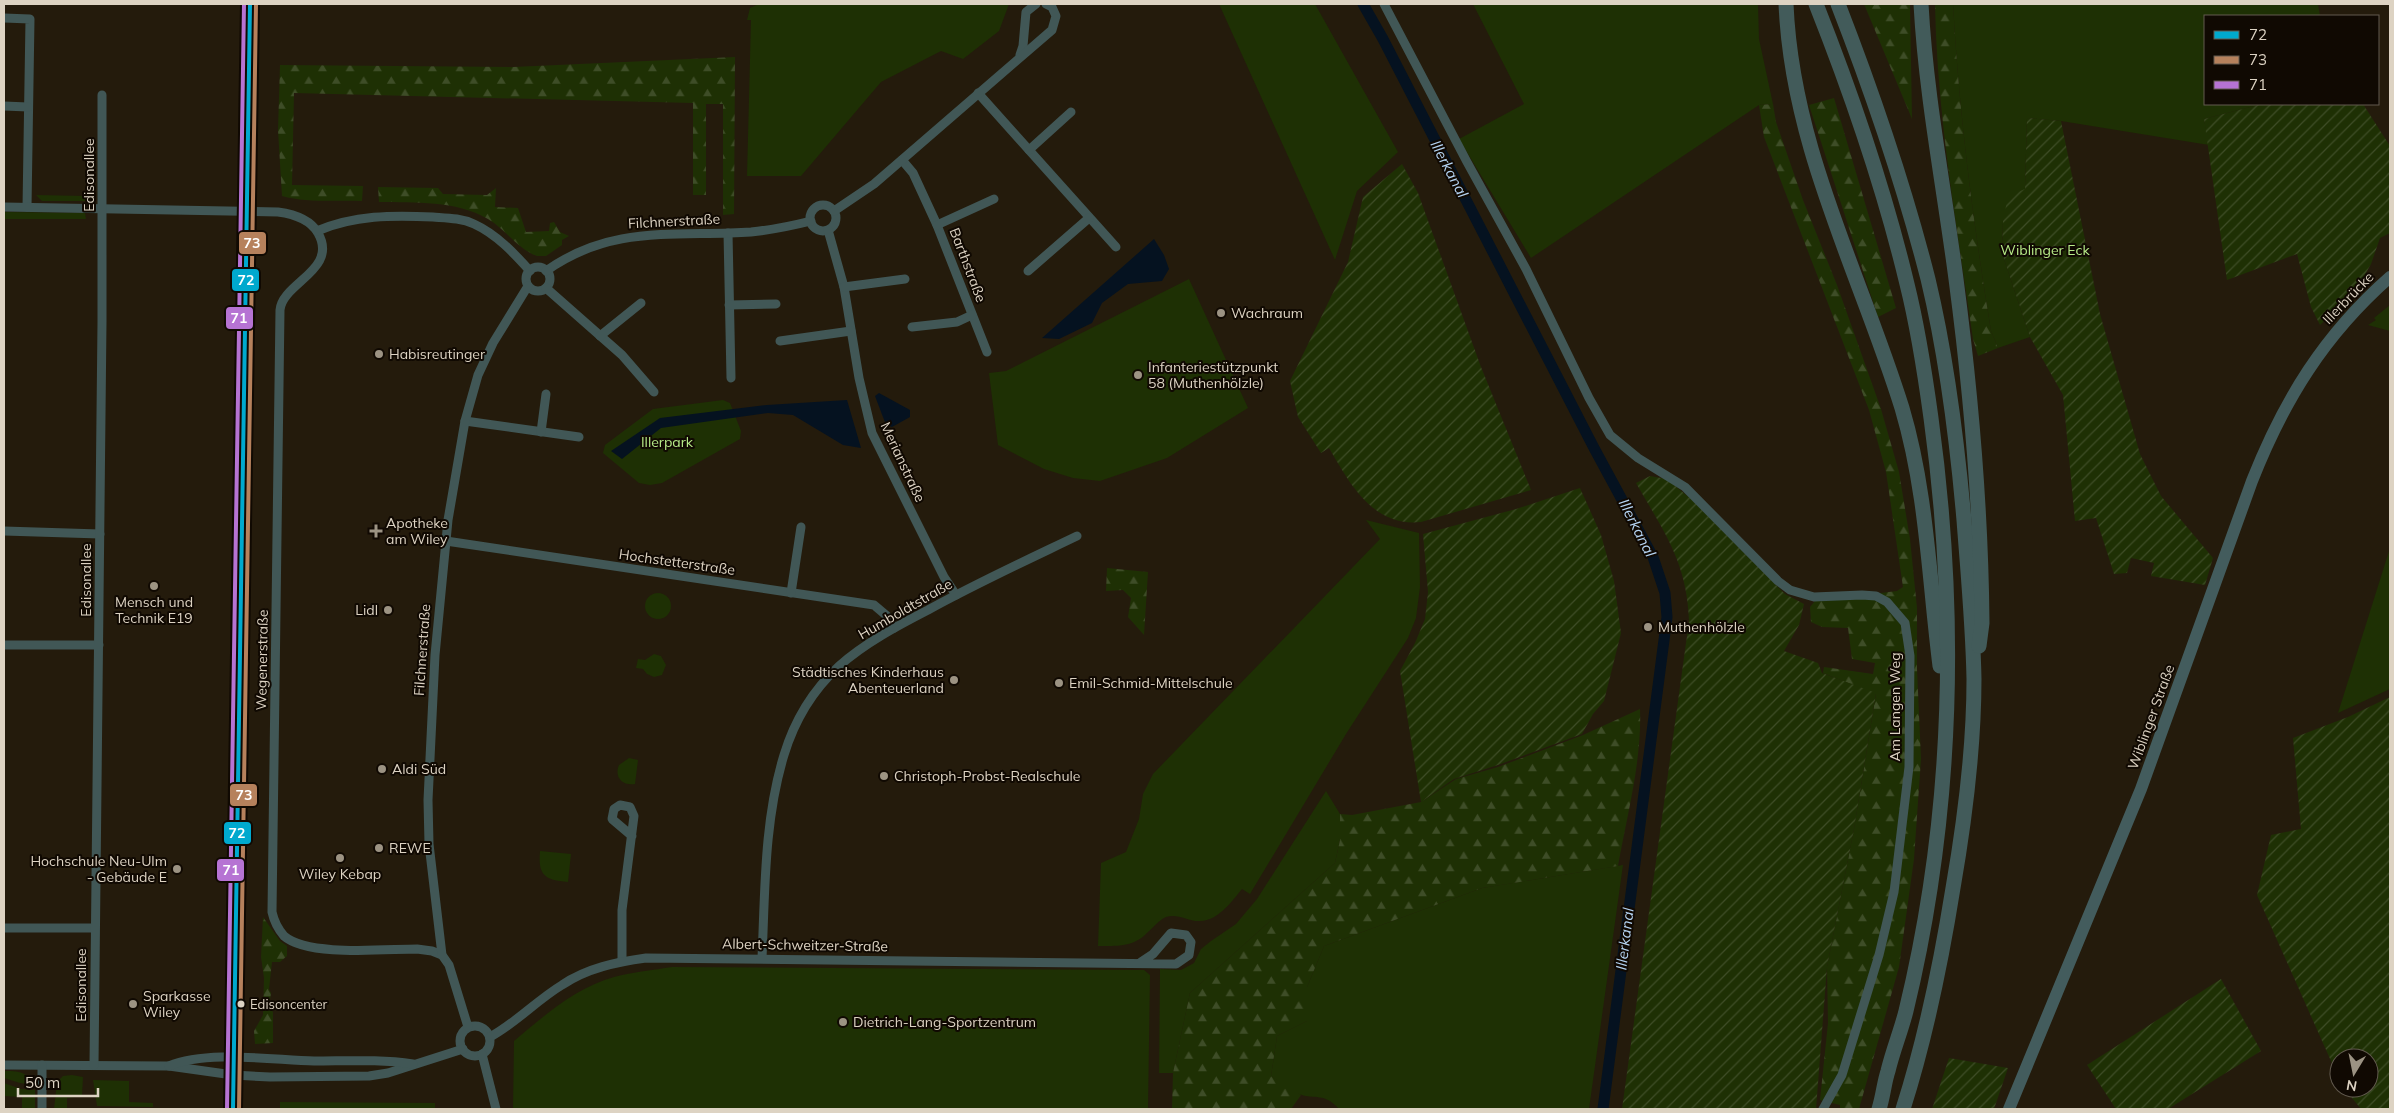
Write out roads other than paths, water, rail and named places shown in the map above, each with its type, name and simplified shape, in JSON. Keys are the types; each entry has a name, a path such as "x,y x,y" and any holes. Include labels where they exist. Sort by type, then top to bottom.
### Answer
{"highway":[{"path":"1786,4 1787,31 1799,109 1826,197 1903,411 1922,501 1946,712"},
{"path":"1816,4 1863,130 1886,203 1908,287 1924,371 1936,457 1948,600 1946,712 1937,836 1930,887 1906,1012 1879,1107"},
{"path":"1838,4 1886,133 1928,280 1945,367 1958,456 1974,680"},
{"path":"1903,1109 1940,967 1954,885 1966,803 1974,680 1982,622 1977,476 1956,279 1928,78 1921,4"}],"main road":[{"path":"233,1109 250,4"},
{"name":"Illerbrücke","path":"2329,340 2362,303 2390,277"},
{"name":"Wiblinger Straße","path":"2008,1109 2152,763 2260,459 2288,402 2329,340"}],"street":[{"path":"1020,56 1024,46 1026,12 1036,4"},
{"path":"834,211 867,190 1055,26 1055,11 1046,4"},
{"name":"Am Langen Weg","path":"1384,4 1462,154 1526,269 1589,398 1610,435 1638,458 1662,471 1685,487 1778,582 1790,590 1814,598 1876,596 1887,602 1905,623 1908,631 1911,669 1909,768 1894,892 1879,955 1842,1076 1823,1109"},
{"path":"4,18 30,19 27,207"},
{"path":"978,92 1116,247"},
{"name":"Edisonallee","path":"94,1065 103,208 102,95"},
{"path":"4,106 28,107"},
{"path":"1029,150 1071,112"},
{"name":"Barthstraße","path":"902,160 913,173 937,225 987,352"},
{"name":"Barthstraße","path":"937,225 994,199"},
{"path":"826,205 834,211 836,221 828,230 819,230 811,221 812,213 817,207 826,205"},
{"path":"4,207 248,210 289,213 309,223 318,233 341,222 363,218 394,215 453,219 468,222 495,238 530,271 536,268 546,271 549,281 546,288"},
{"path":"1028,271 1089,218"},
{"name":"Filchnerstraße","path":"546,271 579,251 615,239 651,235 763,231 811,221"},
{"name":"Merianstraße","path":"828,230 844,287 859,378 872,433 944,577 956,594"},
{"name":"Wegenerstraße","path":"318,233 323,247 318,261 308,276 282,299 280,310 272,912 277,926 284,935 311,948 417,949 432,950 442,955"},
{"path":"728,233 730,378"},
{"name":"Filchnerstraße","path":"468,1027 449,965 442,955 431,861 428,800 431,710 446,541 465,421 478,375 492,343 528,286 526,276 530,271"},
{"path":"844,287 905,279"},
{"path":"528,286 535,291 546,288"},
{"path":"546,288 622,355 654,392"},
{"path":"600,336 641,303"},
{"path":"729,305 776,304"},
{"name":"Barthstraße","path":"912,327 957,322 972,315"},
{"path":"780,341 851,331"},
{"path":"541,432 546,394"},
{"path":"465,421 579,437"},
{"path":"791,593 801,527"},
{"path":"4,532 100,534"},
{"name":"Humboldtstraße","path":"762,958 771,826 781,767 788,744 804,710 830,675 847,659 894,628 956,594 1077,536"},
{"name":"Hochstetterstraße","path":"446,541 874,605 887,616 894,628"},
{"path":"4,645 99,645"},
{"path":"622,961 622,910 632,836"},
{"path":"4,928 95,928"},
{"name":"Albert-Schweitzer-Straße","path":"482,1054 489,1048 490,1037 562,984 595,969 622,961 676,957 1141,962 1181,962 1189,954 1191,942 1186,935 1171,934 1162,941 1153,954 1141,962"},
{"path":"490,1037 482,1027 475,1026 468,1027 461,1036 463,1049 470,1055 482,1054 496,1109"},
{"path":"4,1065 170,1066 233,1075 369,1076 388,1073 463,1049"},
{"path":"170,1066 179,1062 233,1058 320,1061 389,1060 414,1064"},
{"path":"42,1065 42,1109"}],"water":[{"path":"1154,239 1164,255 1169,269 1162,281 1128,284 1102,303 1092,323 1059,339 1042,338"},
{"path":"879,393 910,410 910,417 892,427 886,425 875,396"},
{"path":"847,400 861,448 843,445 793,415 768,413 661,428 622,459 611,451 660,418 767,405"}],"waterway":[{"name":"Illerkanal","path":"1363,4 1383,39 1594,448 1653,557 1665,593 1667,617 1603,1109"}],"place":[{"name":"Wachraum","path":"1221,313"},
{"name":"Habisreutinger","path":"379,354"},
{"name":"Infanteriestützpunkt 58 (Muthenhölzle)","path":"1138,375"},
{"name":"Apotheke am Wiley","path":"376,531"},
{"name":"Mensch und Technik E19","path":"154,586"},
{"name":"Lidl","path":"388,610"},
{"name":"Muthenhölzle","path":"1648,627"},
{"name":"Städtisches Kinderhaus Abenteuerland","path":"954,680"},
{"name":"Emil-Schmid-Mittelschule","path":"1059,683"},
{"name":"Aldi Süd","path":"382,769"},
{"name":"Christoph-Probst-Realschule","path":"884,776"},
{"name":"REWE","path":"379,848"},
{"name":"Wiley Kebap","path":"340,858"},
{"name":"Hochschule Neu-Ulm - Gebäude E","path":"177,869"},
{"name":"Sparkasse Wiley","path":"133,1004"},
{"name":"Edisoncenter","path":"241,1004"},
{"name":"Dietrich-Lang-Sportzentrum","path":"843,1022"}],"park label":[{"name":"Wiblinger Eck","path":"2045,250"},
{"name":"Illerpark","path":"667,442"}]}
